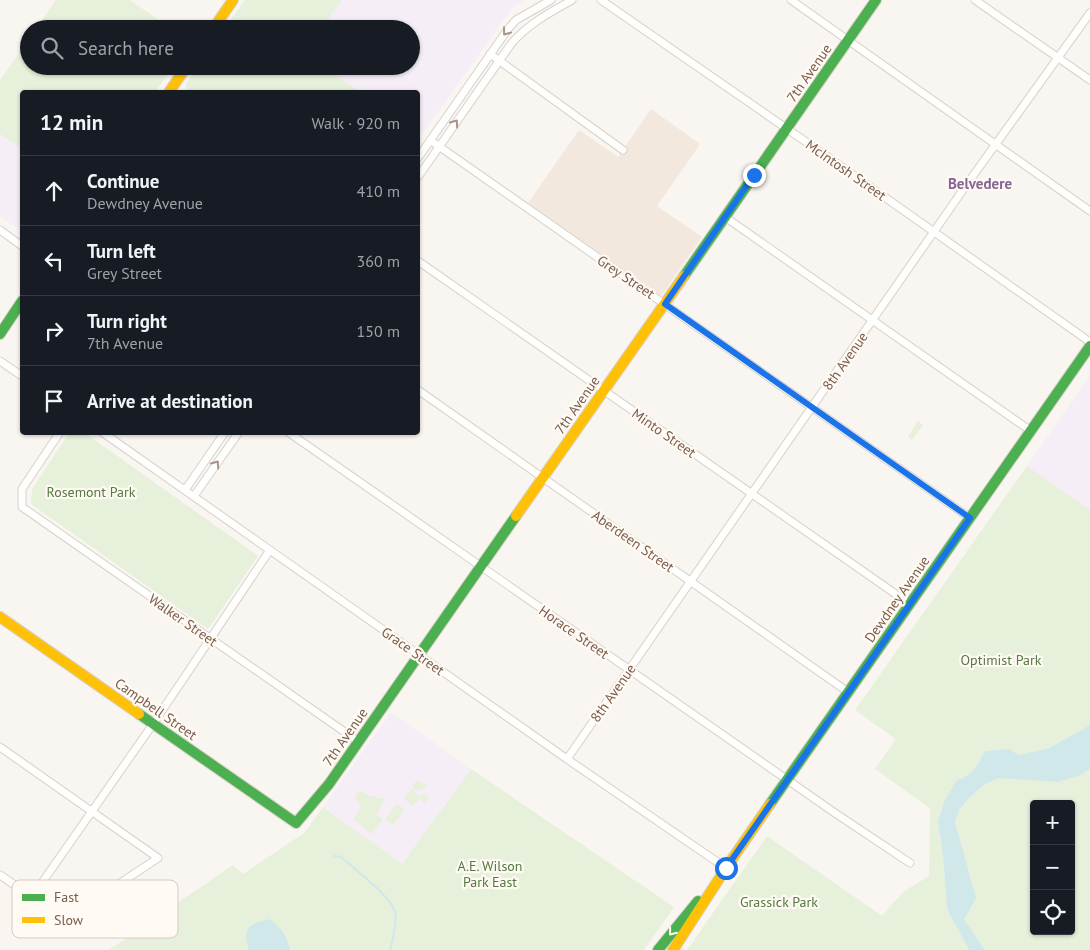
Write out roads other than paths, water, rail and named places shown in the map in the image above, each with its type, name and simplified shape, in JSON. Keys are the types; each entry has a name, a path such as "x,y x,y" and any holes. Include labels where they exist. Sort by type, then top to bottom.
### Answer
{"street":[{"path":"219,20 231,0"},
{"path":"420,174 522,31 534,21 572,0"},
{"name":"McIntosh Street","path":"601,0 1090,342"},
{"path":"791,0 1090,211"},
{"name":"7th Avenue","path":"296,823 329,784 359,742 876,0"},
{"path":"975,0 1090,80"},
{"path":"420,155 516,20 548,1"},
{"name":"8th Avenue","path":"567,759 934,232 1090,13"},
{"path":"490,54 623,150"},
{"path":"173,90 182,75"},
{"name":"Grey Street","path":"430,140 970,518"},
{"path":"725,217 1031,431"},
{"path":"0,230 20,245"},
{"name":"Minto Street","path":"420,262 910,604"},
{"path":"0,334 20,304"},
{"name":"Dewdney Avenue","path":"674,950 726,868 1090,346"},
{"path":"0,361 20,375"},
{"name":"Aberdeen Street","path":"420,391 848,692"},
{"name":"Walker Street","path":"58,435 22,490 22,507 359,742"},
{"name":"Grace Street","path":"106,435 567,759 726,868"},
{"path":"185,490 223,435"},
{"path":"194,496 237,435"},
{"name":"Horace Street","path":"292,435 787,780 910,863"},
{"path":"44,880 153,724 270,550"},
{"name":"Campbell Street","path":"2,622 296,823"},
{"path":"0,746 158,858 125,880"},
{"name":"Dewdney Avenue","path":"658,950 726,868"},
{"path":"0,875 12,883"}],"water":[{"path":"1090,725 1090,769 1078,776 1058,782 999,778 985,784 959,810 955,822 976,898 964,919 985,950 969,950 947,909 943,855 938,822 944,802 957,780 971,773 985,751 1009,749 1019,755 1049,748"},
{"path":"269,919 283,932 290,950 249,950 246,936 248,928"}],"waterway":[{"path":"334,856 341,857 363,875 387,898 392,906 395,912 395,921 390,950"}],"district":[{"name":"Belvedere","path":"980,183"}],"park label":[{"name":"Rosemont Park","path":"91,492"},
{"name":"Optimist Park","path":"1001,660"},
{"name":"A.E. Wilson Park East","path":"490,874"},
{"name":"Grassick Park","path":"779,902"}]}
